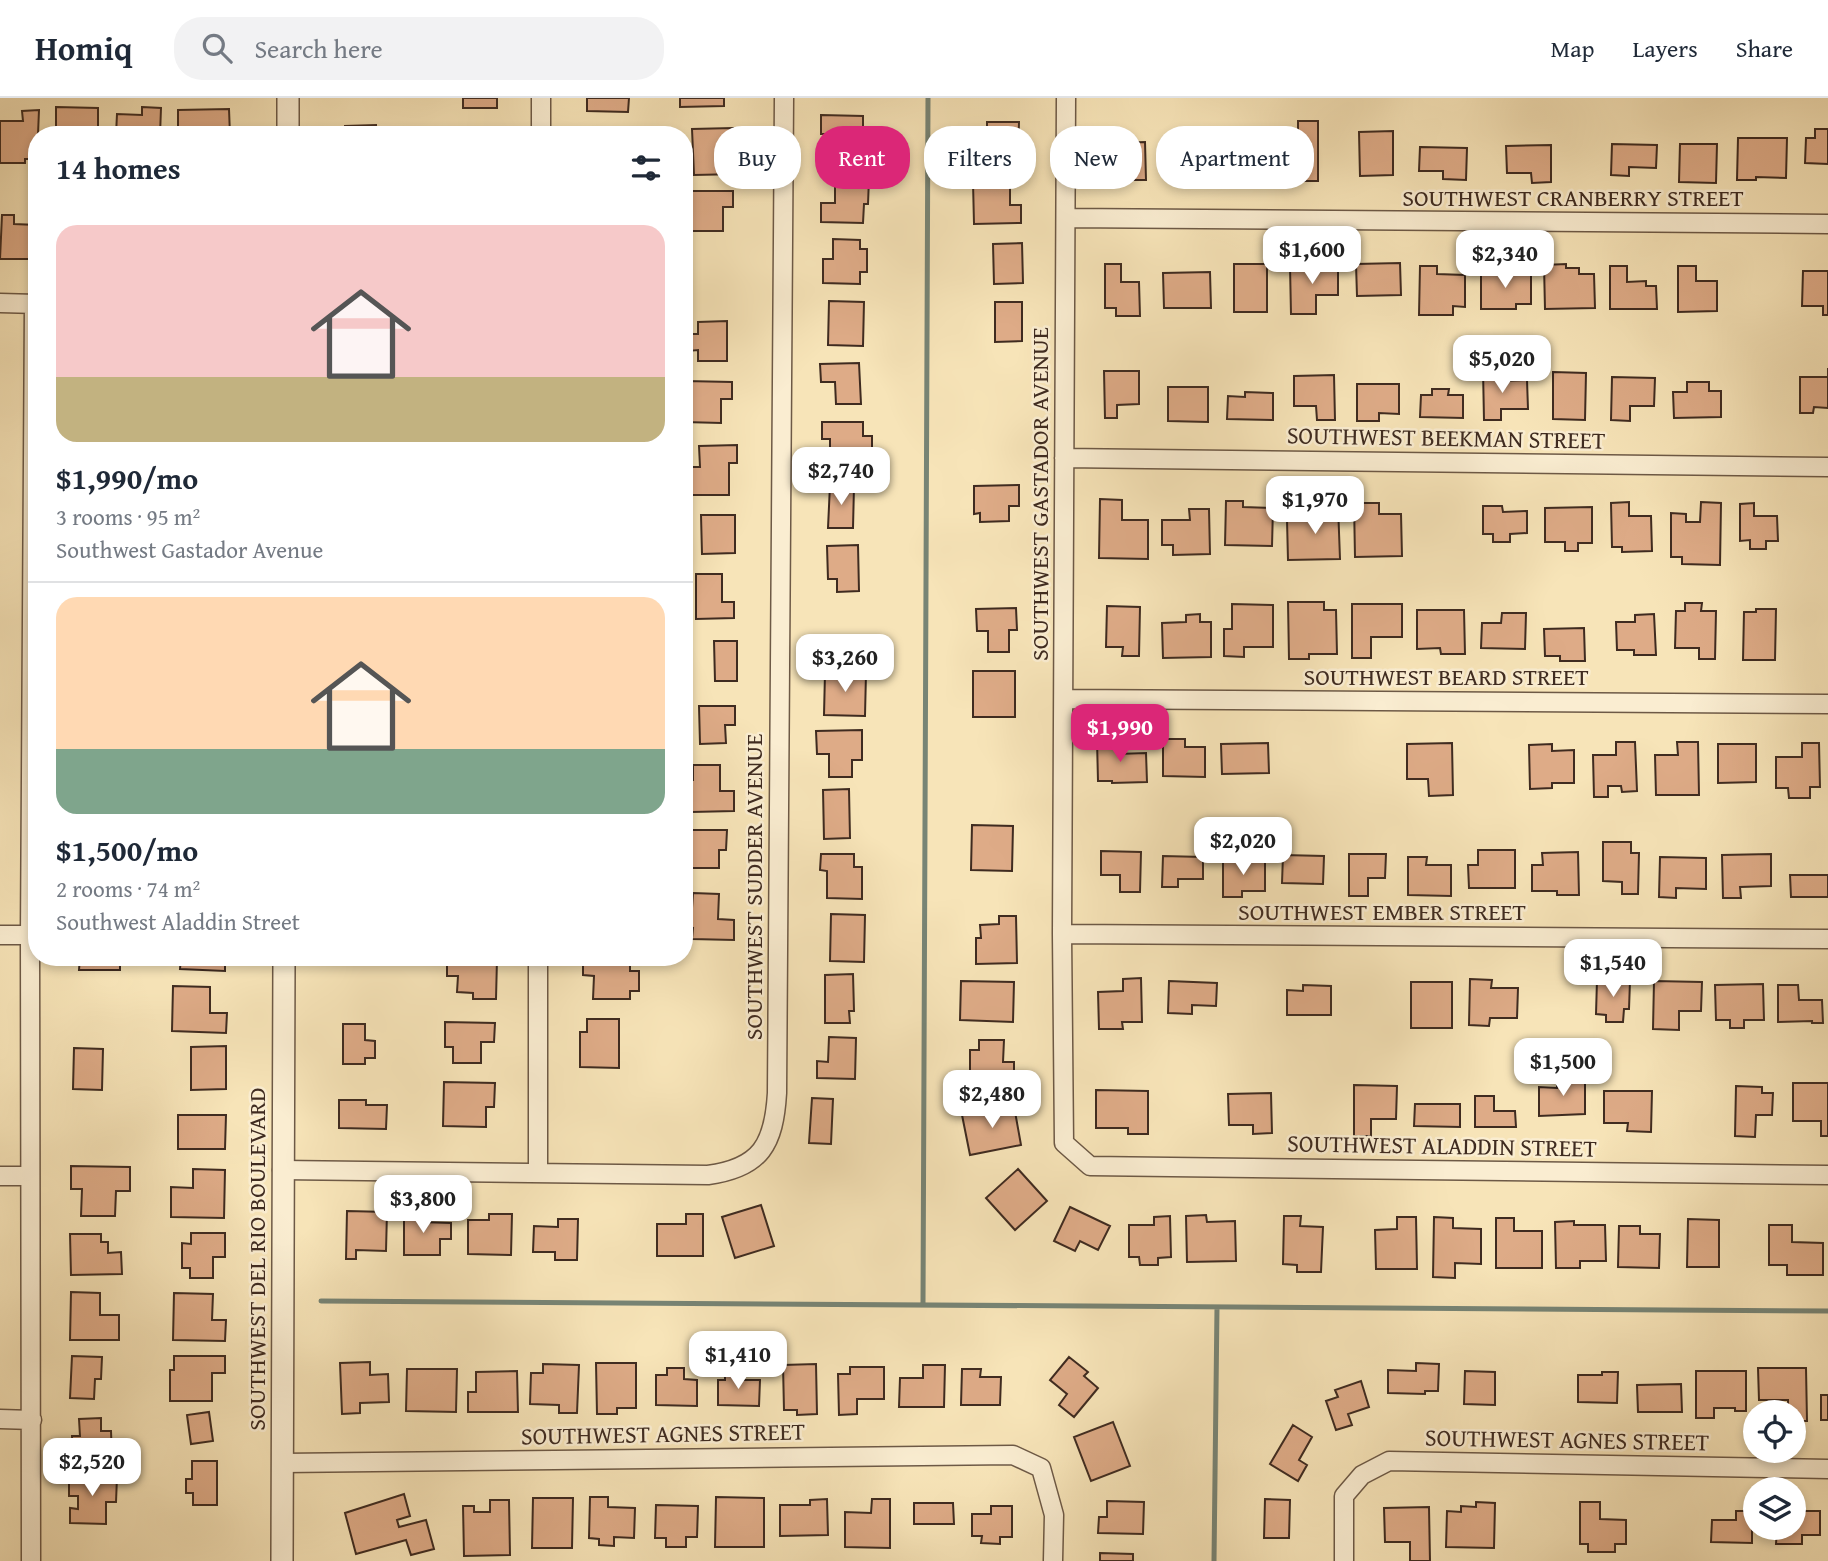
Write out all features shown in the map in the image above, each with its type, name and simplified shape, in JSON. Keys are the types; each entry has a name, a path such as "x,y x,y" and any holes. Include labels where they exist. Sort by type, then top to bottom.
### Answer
{"street":[{"path":"288,98 288,126"},
{"path":"541,98 541,126"},
{"name":"SOUTHWEST SUDDER AVENUE","path":"282,1170 708,1175 741,1168 766,1144 776,1115 784,98"},
{"name":"SOUTHWEST GASTADOR AVENUE","path":"1064,1143 1062,934 1066,98"},
{"name":"SOUTHWEST CRANBERRY STREET","path":"1066,218 1828,224"},
{"path":"0,303 28,304"},
{"name":"SOUTHWEST BEEKMAN STREET","path":"1064,458 1828,467"},
{"name":"SOUTHWEST BEARD STREET","path":"1064,699 1828,704"},
{"name":"SOUTHWEST EMBER STREET","path":"1062,934 1828,939"},
{"path":"0,935 28,935"},
{"path":"30,966 31,1561"},
{"name":"SOUTHWEST DEL RIO BOULEVARD","path":"282,1561 284,966"},
{"path":"538,966 538,1172"},
{"name":"SOUTHWEST ALADDIN STREET","path":"1064,1143 1090,1166 1828,1175"},
{"path":"0,1176 30,1176"},
{"path":"0,1419 32,1420"},
{"name":"SOUTHWEST AGNES STREET","path":"283,1463 1013,1455 1041,1468 1054,1515 1054,1561"},
{"name":"SOUTHWEST AGNES STREET","path":"1344,1561 1344,1496 1363,1475 1389,1461 1828,1469"}],"building":[{"path":"463,98 497,98 497,108 463,108"},
{"path":"587,98 629,98 628,112 587,111"},
{"path":"680,98 724,98 724,106 680,107"},
{"path":"56,107 98,108 98,126 56,126"},
{"path":"142,107 161,108 160,126 116,126 117,114 142,115"},
{"path":"229,109 230,126 178,126 178,110"},
{"path":"39,110 38,126 28,126 28,159 25,159 25,163 0,163 0,121 23,121 22,111"},
{"path":"821,115 863,116 863,126 821,126"},
{"path":"1298,121 1318,121 1318,181 1314,181 1314,126 1298,126"},
{"path":"987,122 1019,122 1019,126 987,126"},
{"path":"714,128 714,175 694,175 693,129"},
{"path":"1815,129 1828,129 1828,164 1805,163 1806,138 1815,138"},
{"path":"1393,131 1393,175 1360,176 1359,132"},
{"path":"1738,138 1787,138 1786,178 1756,177 1756,180 1737,180"},
{"path":"1142,142 1145,142 1146,180 1142,180"},
{"path":"1612,144 1657,145 1656,168 1629,167 1629,176 1611,175"},
{"path":"1680,144 1717,144 1716,183 1679,182"},
{"path":"1551,145 1551,182 1532,183 1531,173 1507,173 1506,146"},
{"path":"1420,147 1467,148 1466,180 1443,179 1443,171 1419,171"},
{"path":"835,189 869,189 863,223 821,222 821,203 835,203"},
{"path":"973,189 1010,189 1010,205 1021,205 1021,223 974,224"},
{"path":"693,191 733,191 733,207 723,207 723,231 693,231"},
{"path":"2,215 14,215 14,224 28,225 28,259 0,259"},
{"path":"833,239 860,240 860,249 867,249 867,272 860,272 860,284 823,283 823,259 833,259"},
{"path":"1022,243 1023,283 994,284 993,244"},
{"path":"1400,263 1401,295 1357,296 1356,264"},
{"path":"1105,264 1121,264 1121,282 1139,282 1140,316 1116,316 1116,308 1105,308"},
{"path":"1234,264 1267,264 1267,312 1234,312"},
{"path":"1566,264 1566,268 1579,268 1579,274 1594,274 1595,308 1545,309 1544,265"},
{"path":"1338,265 1338,295 1316,295 1316,314 1291,314 1290,266"},
{"path":"1420,266 1437,266 1437,274 1465,275 1465,307 1453,306 1453,315 1419,315"},
{"path":"1610,266 1627,266 1627,282 1646,281 1646,286 1656,286 1657,309 1610,309"},
{"path":"1678,266 1696,266 1696,281 1717,281 1717,311 1678,312"},
{"path":"1803,271 1828,271 1828,315 1823,315 1823,306 1802,306"},
{"path":"1210,272 1211,308 1164,308 1163,273"},
{"path":"1481,272 1531,273 1531,304 1516,304 1516,309 1481,309"},
{"path":"829,301 864,302 863,346 828,345"},
{"path":"995,302 1022,302 1022,341 995,342"},
{"path":"727,321 727,361 698,361 698,350 693,350 693,334 698,334 698,322"},
{"path":"859,363 861,404 836,404 835,382 821,382 820,364"},
{"path":"1483,369 1500,369 1501,381 1527,380 1528,409 1501,409 1501,420 1484,420"},
{"path":"1104,371 1139,371 1139,404 1117,405 1117,418 1105,418"},
{"path":"1553,372 1586,373 1585,420 1553,419"},
{"path":"1334,375 1335,420 1317,420 1316,406 1294,406 1294,376"},
{"path":"1612,377 1655,378 1654,406 1630,406 1630,421 1611,420"},
{"path":"1800,377 1828,377 1828,408 1814,407 1813,413 1800,413"},
{"path":"693,381 732,382 732,399 721,399 721,423 693,422"},
{"path":"1687,382 1709,382 1709,391 1721,391 1721,417 1674,418 1673,392 1687,392"},
{"path":"1357,384 1399,384 1399,414 1379,413 1379,421 1357,421"},
{"path":"1168,387 1208,387 1208,422 1168,421"},
{"path":"1432,389 1449,389 1448,395 1463,395 1463,418 1420,417 1421,395 1432,395"},
{"path":"1245,392 1273,393 1273,420 1227,419 1228,396 1245,397"},
{"path":"822,422 863,422 863,436 872,436 872,457 863,457 863,470 830,470 830,439 822,439"},
{"path":"737,445 737,463 729,463 729,495 693,495 693,467 700,467 699,446"},
{"path":"830,485 854,486 853,528 828,528"},
{"path":"1019,485 1019,506 1009,506 1009,521 980,522 980,513 974,514 974,486"},
{"path":"1100,499 1122,500 1122,520 1148,520 1148,559 1099,558"},
{"path":"1226,501 1243,501 1243,507 1273,508 1272,546 1225,545"},
{"path":"1629,502 1629,516 1651,516 1652,551 1622,552 1622,547 1612,547 1611,503"},
{"path":"1701,502 1721,503 1720,565 1682,564 1682,557 1671,557 1671,513 1686,514 1686,522 1700,522"},
{"path":"1354,503 1379,503 1379,514 1401,514 1402,556 1355,557"},
{"path":"1754,503 1754,516 1777,516 1778,541 1766,541 1766,549 1750,549 1750,540 1740,541 1740,504"},
{"path":"1338,505 1340,559 1288,560 1287,520 1318,519 1318,506"},
{"path":"1483,506 1502,506 1503,512 1527,511 1527,533 1510,534 1510,542 1493,542 1493,534 1483,534"},
{"path":"1592,507 1592,543 1578,543 1578,551 1565,551 1565,542 1545,542 1545,508"},
{"path":"1189,509 1209,509 1210,554 1173,555 1173,545 1162,545 1162,520 1190,520"},
{"path":"701,515 735,515 735,553 702,554"},
{"path":"858,545 859,591 837,592 837,579 828,579 827,546"},
{"path":"696,574 722,574 722,602 734,602 734,618 696,619"},
{"path":"1288,602 1324,602 1324,610 1336,610 1337,654 1309,654 1309,659 1289,659"},
{"path":"1685,603 1702,603 1701,611 1716,611 1715,659 1699,659 1699,648 1675,648 1676,611 1685,611"},
{"path":"1232,604 1273,605 1273,647 1244,647 1244,657 1224,656 1224,629 1232,629"},
{"path":"1352,604 1402,604 1402,637 1371,637 1371,658 1352,658"},
{"path":"1107,606 1140,607 1139,656 1122,656 1123,647 1106,647"},
{"path":"1016,608 1017,630 1009,630 1009,652 988,652 988,631 977,631 976,609"},
{"path":"1756,609 1776,609 1775,660 1743,660 1744,612 1756,612"},
{"path":"1417,610 1464,610 1465,654 1441,654 1440,648 1417,649"},
{"path":"1502,613 1526,613 1525,649 1481,648 1482,623 1501,623"},
{"path":"1200,614 1200,622 1211,622 1211,657 1163,658 1162,623 1186,622 1186,615"},
{"path":"1654,614 1656,655 1634,655 1634,650 1617,650 1616,622 1635,622 1635,615"},
{"path":"1584,628 1585,661 1560,661 1560,656 1545,656 1544,629"},
{"path":"714,641 737,641 737,681 715,681"},
{"path":"973,671 1015,671 1015,717 973,717"},
{"path":"825,673 866,673 865,716 824,715"},
{"path":"699,706 735,706 735,725 725,725 726,743 700,744"},
{"path":"862,730 862,760 852,760 852,777 829,777 829,754 817,754 816,731"},
{"path":"1116,739 1117,754 1146,753 1147,782 1098,781 1097,740"},
{"path":"1163,739 1185,739 1185,747 1205,747 1205,777 1163,776"},
{"path":"1616,742 1635,742 1637,791 1622,792 1621,786 1608,786 1608,797 1594,797 1593,755 1616,755"},
{"path":"1677,742 1698,742 1699,795 1656,795 1655,755 1678,755"},
{"path":"1268,743 1269,773 1222,774 1221,744"},
{"path":"1452,743 1453,795 1429,796 1428,779 1407,779 1407,744"},
{"path":"1802,743 1819,743 1820,787 1810,787 1810,798 1789,798 1788,788 1776,788 1776,757 1802,757"},
{"path":"1552,744 1552,751 1574,750 1574,783 1552,783 1552,788 1530,789 1529,745"},
{"path":"1718,744 1756,744 1756,782 1718,783"},
{"path":"693,765 720,765 720,791 734,791 734,811 693,812"},
{"path":"849,789 850,838 824,839 823,790"},
{"path":"972,825 1013,826 1012,871 971,870"},
{"path":"693,830 727,830 726,850 719,850 719,868 693,868"},
{"path":"1603,842 1631,842 1631,853 1639,853 1638,894 1622,894 1622,882 1603,881"},
{"path":"1478,850 1515,850 1515,888 1469,888 1468,865 1478,865"},
{"path":"1101,851 1141,852 1140,892 1120,892 1120,875 1101,875"},
{"path":"1578,852 1579,895 1557,895 1557,891 1532,891 1532,865 1543,865 1542,853"},
{"path":"821,854 854,854 854,867 862,867 862,899 827,898 827,871 820,870"},
{"path":"1349,854 1386,854 1385,878 1368,878 1368,896 1349,896"},
{"path":"1771,854 1771,886 1740,887 1741,898 1723,898 1722,855"},
{"path":"1283,855 1324,856 1323,884 1282,883"},
{"path":"1163,856 1203,857 1203,879 1178,879 1178,887 1162,887"},
{"path":"1408,857 1427,857 1426,865 1451,865 1451,896 1408,895"},
{"path":"1660,857 1706,858 1706,889 1676,888 1676,898 1659,897"},
{"path":"1223,861 1265,861 1265,891 1242,891 1242,897 1223,897"},
{"path":"1790,875 1828,875 1828,897 1791,897"},
{"path":"693,893 719,894 718,919 734,920 734,940 693,939"},
{"path":"831,914 865,915 864,962 830,961"},
{"path":"999,916 1016,916 1017,963 976,964 976,938 981,938 980,925 999,924"},
{"path":"79,966 120,966 120,970 79,970"},
{"path":"180,966 225,966 225,971 180,969"},
{"path":"447,966 497,966 496,999 473,999 473,993 457,992 458,976 447,976"},
{"path":"583,966 630,966 630,971 639,971 639,991 630,991 630,999 593,999 594,976 583,975"},
{"path":"853,974 854,1011 849,1011 850,1023 825,1023 825,975"},
{"path":"1141,978 1142,1022 1122,1022 1123,1029 1099,1029 1098,992 1123,991 1123,979"},
{"path":"1470,979 1492,980 1491,988 1518,988 1517,1018 1490,1018 1489,1026 1469,1025"},
{"path":"1597,980 1630,981 1629,1009 1624,1009 1623,1022 1606,1022 1606,1015 1596,1014"},
{"path":"961,981 1014,982 1013,1022 960,1020"},
{"path":"1169,981 1217,983 1216,1006 1192,1005 1192,1014 1168,1013"},
{"path":"1654,981 1702,982 1701,1011 1679,1011 1679,1030 1653,1029"},
{"path":"1411,982 1452,982 1452,1028 1411,1028"},
{"path":"1763,984 1764,1020 1744,1020 1744,1028 1730,1028 1730,1020 1716,1020 1715,985"},
{"path":"1303,985 1331,986 1331,1015 1287,1015 1287,990 1303,991"},
{"path":"1778,985 1798,985 1799,1000 1822,1000 1823,1023 1778,1022"},
{"path":"173,986 210,987 210,1013 227,1013 226,1033 172,1031"},
{"path":"587,1019 619,1019 619,1068 580,1067 580,1032 587,1032"},
{"path":"445,1022 495,1023 494,1042 481,1042 481,1063 453,1063 453,1047 445,1047"},
{"path":"343,1024 365,1024 365,1040 375,1041 375,1058 365,1058 365,1064 343,1064"},
{"path":"829,1037 856,1038 855,1079 817,1078 817,1061 828,1062"},
{"path":"979,1040 1004,1040 1003,1062 1014,1062 1014,1087 978,1086 978,1075 970,1075 970,1050 979,1050"},
{"path":"226,1046 226,1089 191,1090 191,1047"},
{"path":"74,1048 103,1049 102,1090 73,1089"},
{"path":"1557,1078 1585,1078 1585,1114 1539,1116 1539,1087 1557,1088"},
{"path":"444,1082 495,1083 494,1107 486,1107 486,1127 443,1126"},
{"path":"1793,1083 1828,1083 1828,1136 1821,1136 1821,1121 1793,1121"},
{"path":"1354,1085 1397,1086 1396,1119 1371,1119 1371,1136 1354,1136"},
{"path":"1736,1086 1762,1087 1762,1093 1773,1093 1772,1115 1756,1115 1755,1137 1735,1136"},
{"path":"1096,1090 1148,1091 1148,1134 1128,1134 1128,1128 1096,1128"},
{"path":"1604,1091 1652,1091 1651,1132 1627,1131 1628,1123 1604,1123"},
{"path":"1271,1093 1272,1133 1253,1134 1253,1125 1229,1125 1228,1094"},
{"path":"1475,1096 1494,1096 1494,1111 1515,1111 1516,1127 1475,1127"},
{"path":"812,1098 833,1099 831,1144 809,1143"},
{"path":"339,1100 366,1100 366,1105 387,1105 386,1129 339,1128"},
{"path":"1415,1104 1460,1104 1460,1127 1414,1126"},
{"path":"1014,1106 1021,1145 970,1155 962,1115"},
{"path":"178,1115 226,1115 225,1149 178,1149"},
{"path":"71,1166 130,1167 130,1191 116,1191 115,1216 81,1216 82,1189 71,1189"},
{"path":"193,1169 225,1170 224,1218 171,1217 171,1187 193,1188"},
{"path":"1018,1169 1047,1201 1015,1230 986,1198"},
{"path":"761,1205 774,1246 735,1258 722,1217"},
{"path":"1070,1207 1110,1226 1098,1250 1080,1241 1075,1251 1054,1241"},
{"path":"347,1211 387,1212 386,1251 356,1250 356,1259 346,1259"},
{"path":"404,1211 423,1211 422,1222 451,1223 451,1239 440,1239 440,1255 404,1255"},
{"path":"489,1214 512,1214 511,1255 468,1254 468,1220 489,1220"},
{"path":"686,1214 703,1214 703,1256 657,1256 657,1224 686,1224"},
{"path":"1206,1215 1207,1222 1235,1221 1236,1261 1187,1262 1186,1216"},
{"path":"1170,1216 1171,1257 1158,1258 1158,1265 1140,1265 1139,1257 1129,1257 1129,1225 1154,1225 1154,1217"},
{"path":"1284,1216 1301,1216 1300,1226 1323,1227 1321,1272 1297,1272 1297,1265 1283,1264"},
{"path":"1397,1217 1416,1217 1417,1269 1376,1269 1375,1230 1397,1229"},
{"path":"1434,1217 1453,1218 1453,1228 1481,1229 1481,1264 1455,1263 1455,1278 1433,1277"},
{"path":"1496,1218 1514,1218 1514,1231 1542,1231 1542,1268 1496,1268"},
{"path":"558,1219 578,1219 577,1260 555,1260 555,1252 533,1252 534,1226 558,1227"},
{"path":"1688,1219 1719,1220 1719,1267 1687,1267"},
{"path":"1574,1221 1574,1225 1605,1225 1606,1261 1580,1261 1580,1268 1556,1268 1555,1222"},
{"path":"1769,1225 1792,1225 1792,1242 1823,1243 1823,1275 1787,1275 1787,1265 1769,1265"},
{"path":"1619,1226 1640,1226 1640,1234 1660,1234 1659,1268 1618,1267"},
{"path":"191,1233 225,1233 225,1257 213,1257 213,1278 190,1278 190,1268 182,1268 182,1243 191,1244"},
{"path":"70,1234 101,1234 101,1242 108,1242 108,1253 121,1252 122,1274 71,1275"},
{"path":"71,1292 100,1293 100,1315 119,1315 119,1340 70,1340"},
{"path":"174,1293 213,1294 212,1320 226,1320 225,1341 173,1340"},
{"path":"72,1356 102,1357 101,1379 95,1379 94,1399 70,1398"},
{"path":"174,1356 225,1356 225,1373 212,1373 212,1401 170,1401 170,1370 174,1370"},
{"path":"1069,1357 1088,1372 1084,1376 1098,1388 1074,1417 1059,1405 1067,1394 1050,1380"},
{"path":"370,1362 370,1375 388,1374 389,1402 360,1403 360,1413 342,1414 340,1363"},
{"path":"596,1363 636,1363 636,1408 617,1408 617,1414 597,1414"},
{"path":"1416,1363 1439,1364 1438,1391 1425,1391 1425,1394 1388,1393 1388,1370 1416,1371"},
{"path":"543,1364 579,1365 577,1413 559,1413 559,1405 530,1404 531,1373 543,1373"},
{"path":"816,1364 817,1414 797,1415 797,1410 784,1410 783,1365"},
{"path":"923,1365 945,1365 944,1407 899,1407 900,1378 923,1378"},
{"path":"850,1367 884,1367 884,1399 857,1399 857,1414 839,1415 838,1374 850,1374"},
{"path":"667,1368 684,1368 684,1379 697,1380 697,1406 656,1405 656,1375 667,1375"},
{"path":"1758,1368 1806,1368 1807,1421 1806,1400 1759,1400"},
{"path":"407,1369 457,1369 456,1412 406,1411"},
{"path":"962,1369 981,1369 980,1377 1001,1377 1000,1405 961,1405"},
{"path":"725,1370 739,1370 739,1380 760,1380 759,1406 718,1405 718,1380 725,1380"},
{"path":"517,1371 518,1412 468,1412 468,1392 476,1392 476,1372"},
{"path":"1465,1371 1495,1372 1495,1405 1464,1404"},
{"path":"1696,1371 1746,1371 1746,1400 1743,1400 1743,1411 1735,1411 1735,1408 1714,1408 1714,1418 1696,1418"},
{"path":"1602,1372 1618,1372 1617,1403 1578,1402 1578,1375 1602,1375"},
{"path":"1361,1381 1369,1407 1348,1414 1352,1425 1336,1430 1326,1401 1338,1397 1335,1390"},
{"path":"1681,1384 1682,1412 1638,1412 1637,1385"},
{"path":"1821,1395 1828,1395 1828,1420 1821,1420"},
{"path":"209,1412 213,1441 191,1444 187,1415"},
{"path":"101,1418 101,1431 111,1431 112,1458 73,1459 72,1436 80,1436 79,1419"},
{"path":"1113,1422 1130,1466 1091,1481 1074,1437"},
{"path":"1293,1425 1312,1437 1299,1460 1307,1465 1298,1481 1270,1464"},
{"path":"192,1461 217,1461 217,1505 193,1505 193,1493 186,1493 186,1479 192,1479"},
{"path":"69,1476 117,1477 116,1502 106,1502 106,1524 70,1523 70,1508 78,1509 78,1496 69,1496"},
{"path":"404,1494 410,1516 397,1520 399,1527 426,1520 434,1549 411,1555 406,1540 356,1554 345,1513"},
{"path":"590,1497 608,1497 608,1507 635,1508 634,1538 614,1537 614,1546 599,1545 599,1539 589,1538"},
{"path":"716,1497 764,1498 764,1547 715,1547"},
{"path":"533,1498 573,1498 572,1548 532,1548"},
{"path":"827,1499 828,1535 780,1536 780,1505 810,1505 810,1500"},
{"path":"872,1499 890,1499 890,1548 845,1547 845,1512 871,1513"},
{"path":"1265,1499 1290,1500 1289,1538 1264,1538"},
{"path":"490,1500 509,1500 510,1555 464,1556 463,1506 474,1506 474,1512 490,1512"},
{"path":"1107,1501 1144,1502 1143,1534 1098,1533 1099,1517 1107,1517"},
{"path":"1476,1502 1495,1503 1494,1548 1446,1547 1447,1511 1461,1512 1461,1506 1476,1507"},
{"path":"1580,1502 1600,1502 1600,1519 1626,1520 1626,1544 1615,1544 1615,1552 1588,1552 1588,1544 1580,1544"},
{"path":"914,1503 953,1503 954,1524 914,1524"},
{"path":"656,1505 698,1506 697,1537 686,1537 686,1547 666,1547 666,1538 655,1538"},
{"path":"991,1506 1012,1506 1012,1537 1000,1537 1000,1544 981,1543 982,1536 972,1536 972,1514 991,1514"},
{"path":"1429,1507 1430,1561 1410,1561 1410,1542 1385,1542 1384,1508"},
{"path":"1736,1511 1743,1511 1743,1540 1752,1540 1752,1543 1711,1542 1712,1520 1736,1520"},
{"path":"1806,1511 1820,1511 1820,1535 1806,1535"},
{"path":"1776,1540 1802,1540 1802,1544 1776,1544"},
{"path":"1100,1553 1133,1554 1133,1561 1100,1561"}],"waterway":[{"path":"923,1305 928,98"},
{"path":"321,1301 1828,1311"},
{"path":"1214,1561 1217,1307"}]}
